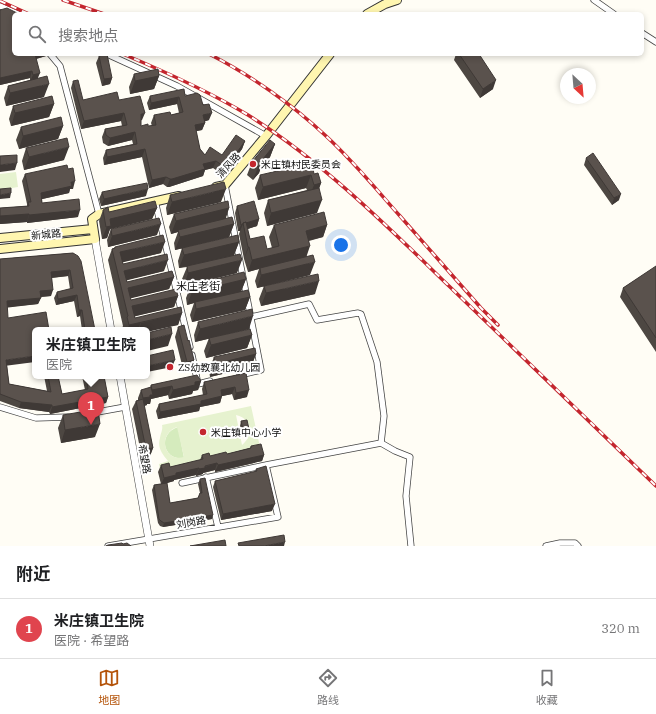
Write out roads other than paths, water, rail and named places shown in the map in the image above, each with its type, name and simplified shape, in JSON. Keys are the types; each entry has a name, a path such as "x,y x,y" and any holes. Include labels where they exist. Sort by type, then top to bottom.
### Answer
{"main road":[{"path":"371,12 385,4 397,0"},
{"name":"清风路","path":"210,189 224,185 266,136 328,56"},
{"path":"95,239 92,229 92,219 98,214 187,194"},
{"name":"新城路","path":"0,238 92,229"},
{"name":"新城路","path":"0,249 95,239"}],"street":[{"path":"594,0 611,12"},
{"path":"0,6 14,12"},
{"path":"644,34 656,42"},
{"path":"52,56 60,66 98,214"},
{"path":"111,56 177,86 266,136"},
{"path":"224,185 261,370 232,376"},
{"path":"155,201 198,384 219,379"},
{"path":"95,239 110,327"},
{"path":"251,317 309,304 317,320 358,313 361,314 377,362 384,416 381,444"},
{"name":"希望路","path":"120,379 150,546"},
{"path":"0,407 36,418 63,418 71,416"},
{"path":"87,414 125,407"},
{"path":"182,482 381,444 410,457 406,496 411,546"},
{"name":"刘岗路","path":"108,546 278,517 266,465"},
{"path":"206,477 218,527"},
{"path":"546,546 560,543 575,543 578,546"}],"railway":[{"path":"63,0 98,12"},
{"path":"0,1 25,12"},
{"path":"128,56 187,82 248,115 276,133 328,174 402,240 656,486"},
{"path":"213,56 240,71 270,91 313,124 326,136 346,155 481,308 498,325"}],"place":[{"name":"米庄镇村民委员会","path":"253,164"},
{"name":"ZS幼教襄北幼儿园","path":"170,367"},
{"name":"米庄镇卫生院","path":"91,425"},
{"name":"米庄镇中心小学","path":"203,432"}],"district":[{"name":"米庄老街","path":"198,286"}]}
